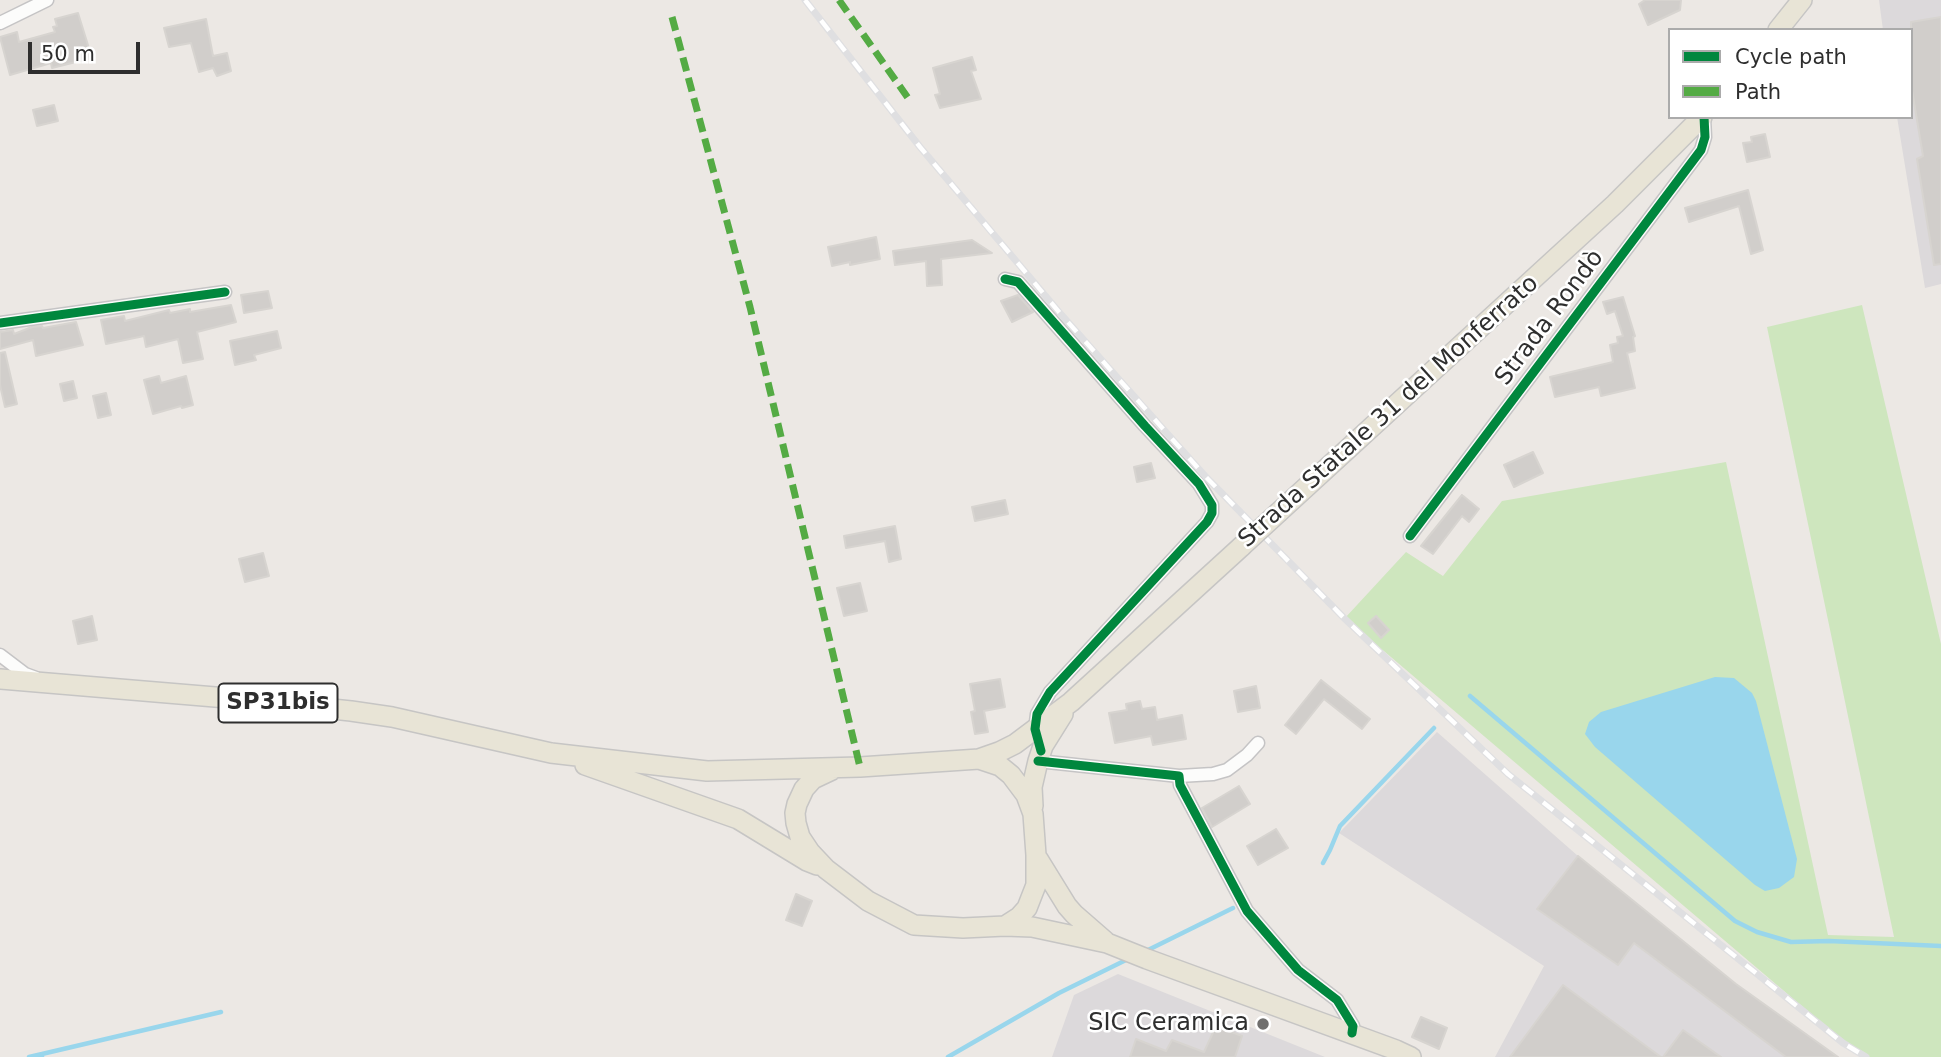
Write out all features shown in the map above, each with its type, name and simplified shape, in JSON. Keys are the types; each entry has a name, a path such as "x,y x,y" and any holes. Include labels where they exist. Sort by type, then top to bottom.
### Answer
{"main road":[{"path":"1780,28 1802,0"},
{"name":"Strada Statale 31 del Monferrato","path":"979,760 999,752 1071,702 1615,204 1701,119"},
{"name":"SP31bis","path":"0,679 351,711 551,753 707,771 836,768"},
{"name":"Strada Statale 31 del Monferrato","path":"1033,814 1032,787 1039,756 1071,702"},
{"name":"SP31bis","path":"551,753 738,819 807,861 826,869"},
{"path":"1005,926 1019,917 1032,897 1036,885 1037,855 1033,814 1026,795 1011,775 1000,766 979,760 836,768 813,779 804,789 795,813 800,837 810,852 826,869 868,901 914,925 963,928 1032,927 1114,946 1411,1057"},
{"path":"1037,855 1066,906 1114,946"}],"street":[{"path":"0,23 47,0"},
{"name":"Strada Rondò","path":"1410,536 1701,150 1705,137 1703,119"},
{"path":"1005,279 1018,282 1199,484 1212,505 1208,522 1050,692 1037,714 1035,729 1039,756 1179,776 1213,774 1227,770 1258,743"},
{"path":"0,323 225,292"},
{"path":"0,655 25,674 46,682"},
{"path":"1179,776 1180,785 1247,911 1298,970 1337,1000 1353,1026 1352,1033"}],"shaded area":[{"path":"1879,0 1941,0 1941,284 1925,288 1897,119 1913,119 1913,28 1883,28"},
{"path":"1437,732 1578,856 1736,984 1838,1057 1495,1057 1544,966 1339,833"},
{"path":"1118,974 1325,1057 1052,1057 1074,995"}],"green space":[{"path":"1862,305 1941,644 1941,1057 1868,1057 1844,1042 1345,618 1406,552 1443,576 1502,501 1726,462 1828,935 1894,937 1767,327"}],"water":[{"path":"1715,677 1734,678 1752,693 1756,701 1797,859 1794,877 1779,888 1765,891 1755,885 1595,747 1585,734 1589,722 1601,712"}],"building":[{"path":"1645,0 1681,0 1680,10 1648,25 1639,4"},
{"path":"78,13 92,58 52,68 51,63 10,75 0,37 17,32 19,42 55,32 55,19"},
{"path":"1941,17 1941,264 1934,265 1917,159 1923,156 1913,96 1911,22"},
{"path":"206,19 213,56 227,53 231,71 217,76 213,68 199,72 191,43 169,47 164,28"},
{"path":"972,57 976,70 971,71 981,99 940,108 935,95 940,94 933,68"},
{"path":"54,105 58,121 37,126 33,110"},
{"path":"1765,134 1770,157 1747,162 1743,143 1752,142 1751,137"},
{"path":"1748,190 1763,250 1751,254 1739,206 1689,222 1685,208"},
{"path":"876,237 880,259 832,266 828,247"},
{"path":"972,240 992,253 941,259 942,285 927,286 926,261 895,265 893,251"},
{"path":"268,291 272,308 244,313 241,295"},
{"path":"1018,295 1033,312 1012,322 1001,301"},
{"path":"1623,297 1635,336 1635,351 1627,353 1635,388 1601,396 1599,387 1555,397 1550,377 1613,362 1610,345 1618,343 1617,337 1623,336 1615,311 1607,314 1603,302"},
{"path":"231,305 236,322 197,332 203,359 183,363 178,339 146,347 144,336 106,344 101,320 124,316 125,321 169,310 170,313 190,309 190,312"},
{"path":"76,322 83,345 36,356 33,340 0,349 0,332 13,330 14,334 32,327 43,328"},
{"path":"277,331 281,348 254,355 256,360 235,365 230,341"},
{"path":"5,352 17,404 5,407 0,385 0,353"},
{"path":"159,376 161,383 186,376 193,405 153,414 144,380"},
{"path":"73,381 77,398 64,401 60,384"},
{"path":"106,393 111,415 98,418 93,396"},
{"path":"1533,452 1543,473 1514,487 1504,465"},
{"path":"1151,463 1155,478 1137,482 1134,467"},
{"path":"1462,495 1479,509 1469,522 1462,516 1433,554 1421,546"},
{"path":"1005,500 1008,514 975,521 972,507"},
{"path":"895,526 901,559 889,562 885,541 846,548 844,536"},
{"path":"263,553 269,576 245,582 239,559"},
{"path":"860,583 867,611 844,616 837,588"},
{"path":"92,616 97,640 78,644 73,621"},
{"path":"1376,616 1389,630 1381,638 1368,623"},
{"path":"1000,679 1005,707 984,711 988,732 975,734 971,712 975,711 970,684"},
{"path":"1321,680 1370,719 1362,729 1324,699 1296,734 1285,725"},
{"path":"1256,686 1260,708 1238,712 1234,691"},
{"path":"1140,701 1142,709 1155,707 1157,720 1182,715 1186,739 1153,745 1151,736 1115,743 1109,713 1127,710 1126,704"},
{"path":"1239,786 1250,804 1212,827 1202,808"},
{"path":"1276,829 1288,848 1258,865 1247,846"},
{"path":"1578,856 1736,984 1838,1057 1786,1057 1634,943 1618,965 1537,909"},
{"path":"796,894 812,901 802,926 786,920"},
{"path":"1563,985 1661,1057 1510,1057"},
{"path":"1421,1017 1447,1028 1439,1049 1412,1037"},
{"path":"1216,1026 1242,1036 1235,1057 1130,1057 1136,1039 1166,1051 1172,1040 1204,1052"},
{"path":"1683,1030 1721,1057 1663,1057"}],"waterway":[{"path":"1470,696 1735,921 1757,932 1791,942 1941,946"},
{"path":"1323,863 1340,826 1434,728"},
{"path":"1146,951 1233,908"},
{"path":"948,1057 1059,993 1128,959"},
{"path":"42,1054 221,1012"},
{"path":"29,1057 42,1054 42,1057"}],"railway":[{"path":"805,0 920,147 1059,312 1206,477 1345,619 1508,774 1843,1043 1866,1057"}],"marked path":[{"path":"839,0 908,98"},
{"path":"672,17 750,307 860,767"}],"cycle path":[{"path":"1410,536 1701,150 1705,137 1704,119"},
{"path":"1005,279 1018,282 1199,484 1212,505 1212,513 1207,522 1050,692 1037,714 1035,729 1041,751"},
{"path":"0,323 225,292"},
{"path":"1038,761 1179,776 1180,785 1247,911 1298,970 1337,1000 1353,1026 1352,1033"}],"place":[{"name":"SIC Ceramica","path":"1263,1024"}]}
